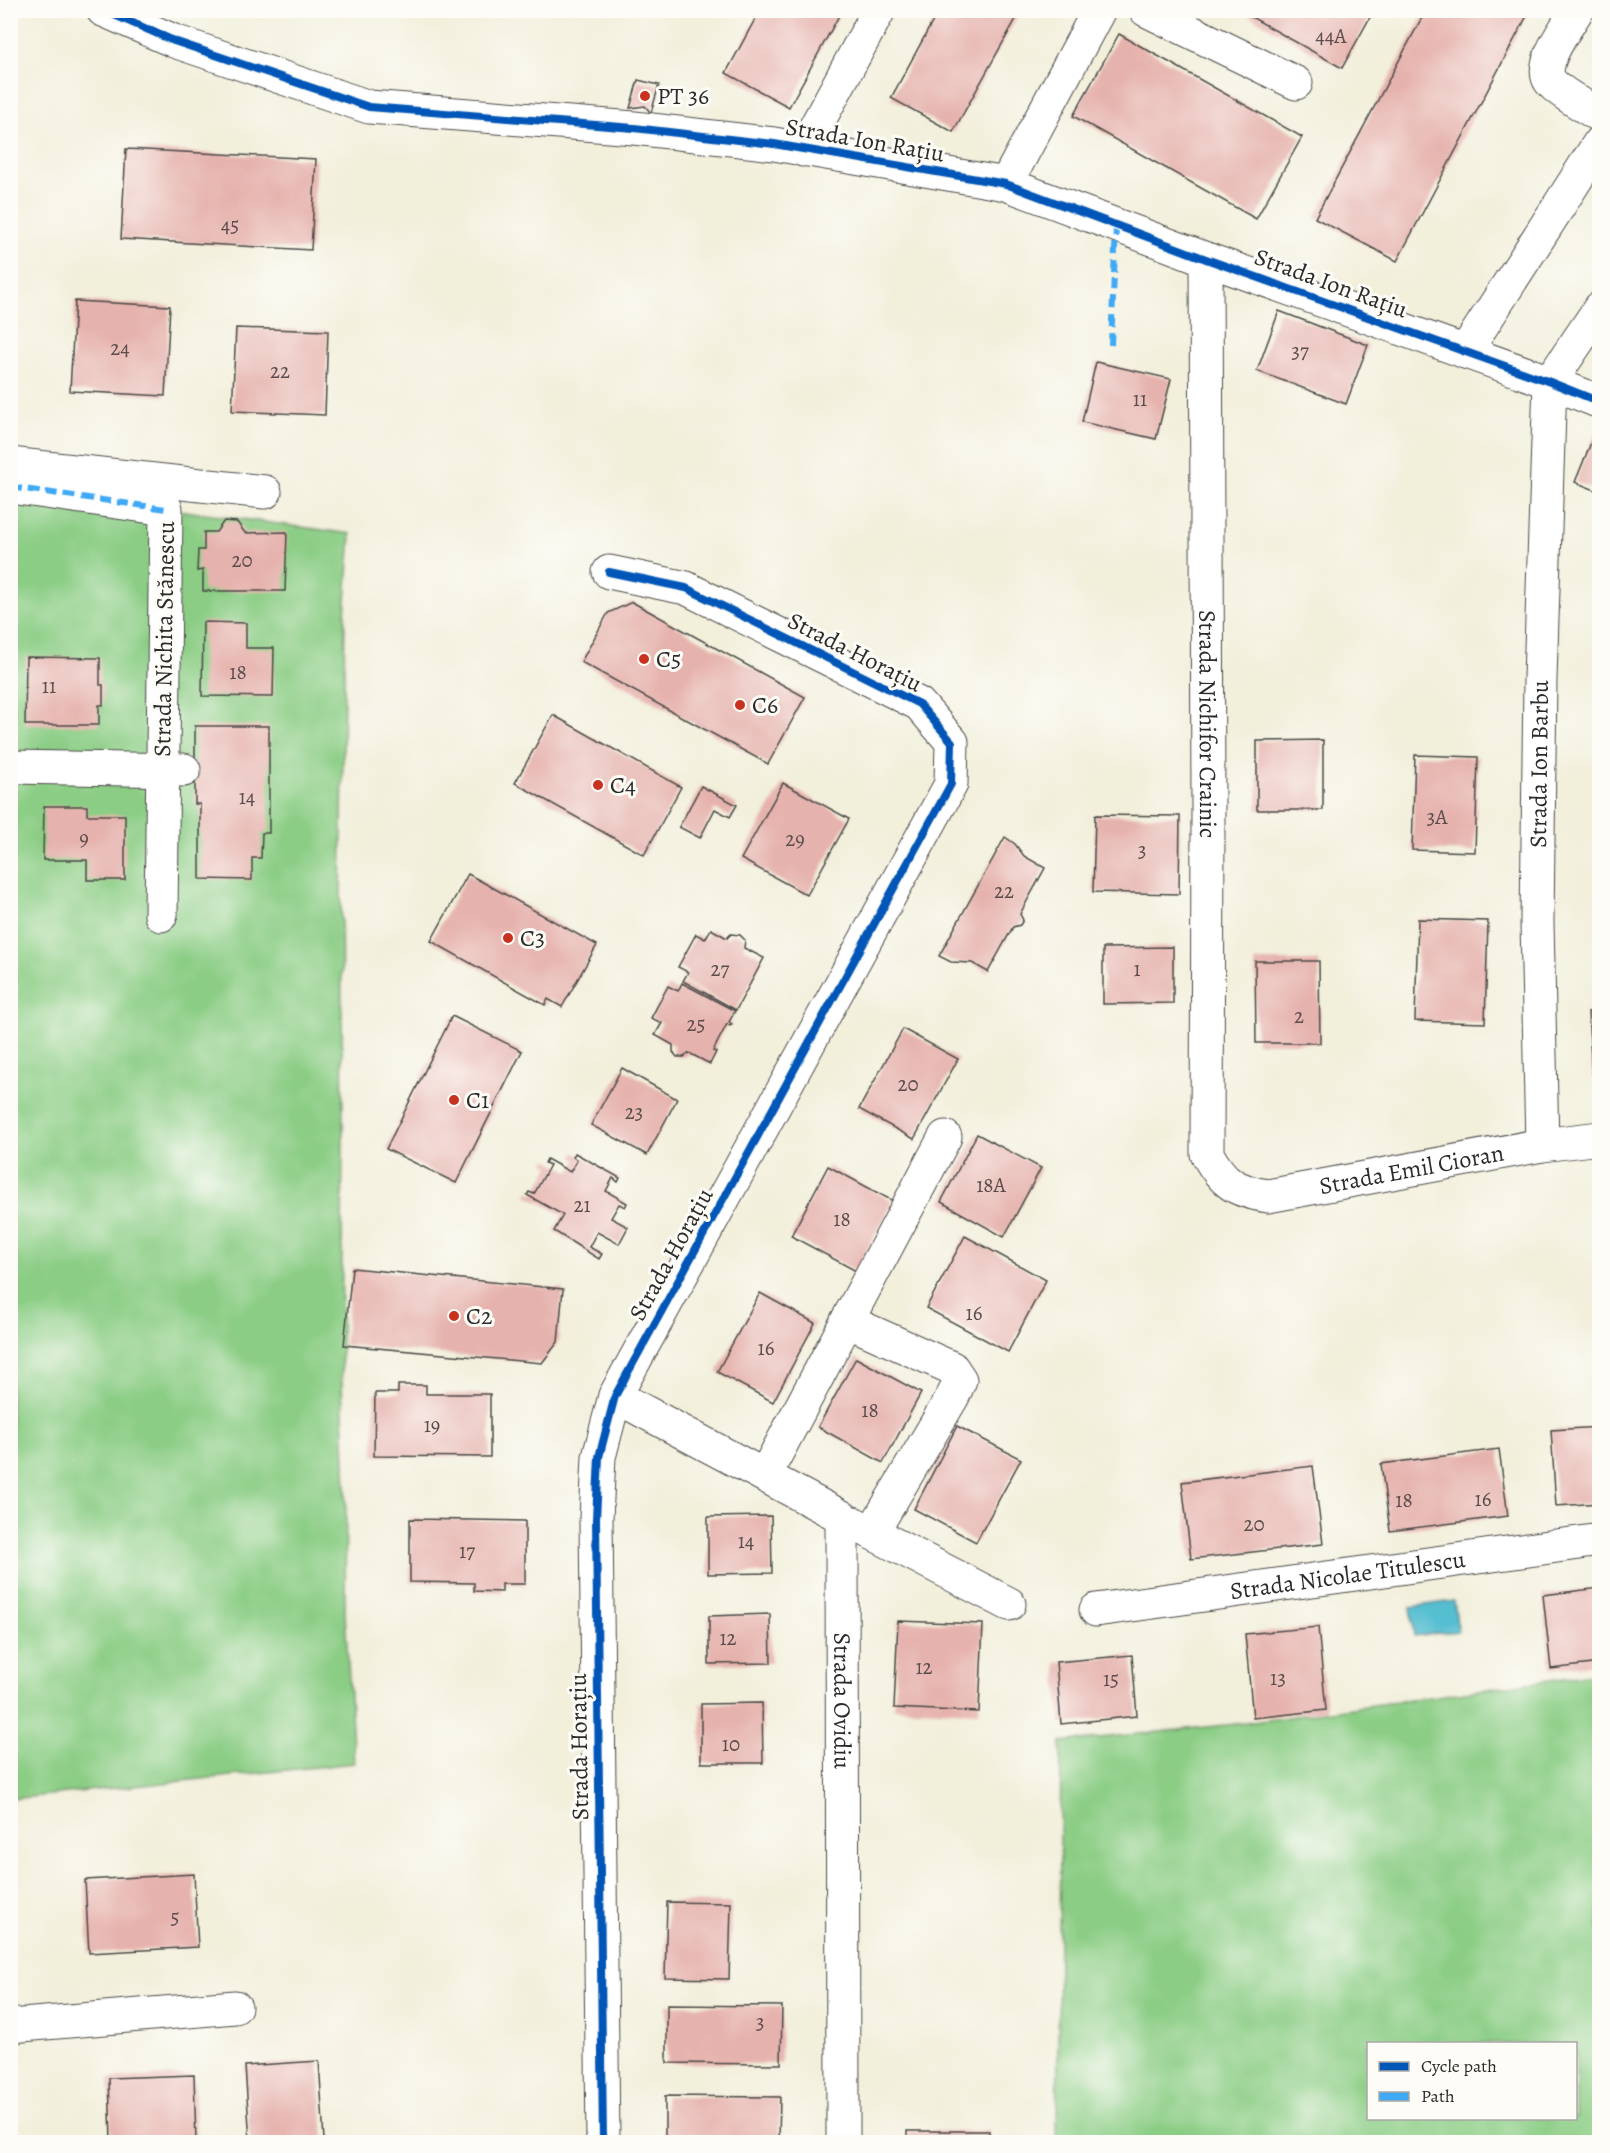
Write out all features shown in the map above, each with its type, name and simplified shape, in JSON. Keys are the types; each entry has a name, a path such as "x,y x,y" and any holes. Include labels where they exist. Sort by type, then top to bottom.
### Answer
{"street":[{"name":"Strada Ion Rațiu","path":"103,10 174,41 369,107 634,128 774,144 1006,184 1206,259 1550,382 1599,402"},
{"name":"Strada Ion Rațiu","path":"803,150 879,10"},
{"path":"1006,184 1099,10"},
{"path":"1146,10 1296,83"},
{"path":"1577,10 1549,59 1546,71 1550,82 1599,116"},
{"path":"1465,352 1599,142"},
{"name":"Strada Nichifor Crainic","path":"1206,259 1207,1154 1215,1169 1226,1182"},
{"path":"1550,382 1599,308"},
{"name":"Strada Ion Barbu","path":"1542,1145 1538,864 1540,678 1550,382"},
{"path":"10,464 265,492"},
{"name":"Strada Nichita Stănescu","path":"10,487 166,509 176,568 173,769 162,896"},
{"name":"Strada Horațiu","path":"603,2142 596,1519 599,1457 615,1396 951,784 952,742 919,704 686,588 609,572"},
{"name":"Strada Nichita Stănescu","path":"10,767 58,758 95,779 173,769"},
{"path":"765,1475 945,1137"},
{"name":"Strada Emil Cioran","path":"1226,1182 1245,1192 1268,1196 1542,1145 1599,1138"},
{"path":"847,1321 952,1368 960,1380 953,1396 872,1533"},
{"path":"615,1396 1009,1604"},
{"name":"Strada Ovidiu","path":"842,1517 843,2142"},
{"name":"Strada Nicolae Titulescu","path":"1096,1610 1599,1540"},
{"path":"10,2026 235,2007"}],"green space":[{"path":"11,487 351,534 345,615 341,899 343,1134 341,1356 346,1492 345,1613 354,1763 11,1799"},
{"path":"1599,1673 1599,2142 1057,2142 1061,1742 1246,1723"}],"water":[{"path":"1454,1601 1458,1631 1414,1636 1411,1607"}],"building":[{"path":"760,10 842,10 789,107 726,73"},
{"path":"939,10 1021,10 953,132 891,98"},
{"path":"1239,10 1374,10 1342,68"},
{"path":"1426,10 1530,10 1397,261 1315,218"},
{"path":"1119,34 1302,137 1256,219 1073,116"},
{"name":"PT 36","path":"638,80 659,85 651,113 645,106 630,108"},
{"path":"126,149 316,159 311,250 121,239"},
{"path":"10,270 18,270 12,362 10,362"},
{"path":"75,301 170,306 165,396 70,391"},
{"path":"1279,311 1368,345 1346,404 1257,371"},
{"path":"236,328 328,331 325,415 232,411"},
{"path":"1096,362 1171,379 1156,439 1082,422"},
{"path":"1597,428 1600,429 1600,492 1575,482"},
{"path":"224,521 237,522 245,533 287,532 285,591 203,591 203,570 197,571 198,550 204,550 204,532 216,532"},
{"path":"632,602 805,697 768,764 581,662 608,613"},
{"path":"203,622 246,623 246,648 274,648 273,697 202,696"},
{"path":"26,657 100,658 103,705 99,705 99,725 25,725"},
{"name":"C4","path":"553,715 681,787 644,855 515,783"},
{"path":"195,726 269,726 269,833 262,833 261,858 252,858 252,880 200,879 200,804 195,804"},
{"path":"1323,740 1323,810 1257,810 1257,741"},
{"path":"1415,755 1478,757 1475,852 1412,850"},
{"path":"783,783 849,819 807,895 741,859"},
{"path":"701,786 737,805 730,817 715,809 700,838 679,827"},
{"path":"44,806 87,806 87,815 125,815 125,880 87,880 87,860 43,860"},
{"path":"1095,815 1180,816 1179,894 1093,892"},
{"path":"1005,837 1015,844 1024,856 1045,868 1020,914 1023,920 1020,925 1013,927 988,972 972,963 951,962 939,956"},
{"name":"C3","path":"468,874 597,945 562,1007 548,999 545,1005 431,941"},
{"path":"1418,919 1488,921 1485,1023 1415,1021"},
{"path":"711,929 727,938 731,934 740,935 745,940 744,948 764,958 736,1010 683,981 688,972 678,967 696,934 705,939"},
{"path":"1173,947 1173,1003 1103,1004 1103,948"},
{"path":"1255,961 1319,961 1320,1043 1256,1043"},
{"path":"682,983 735,1011 729,1022 732,1024 730,1026 727,1024 713,1051 716,1052 710,1064 689,1053 684,1057 677,1057 673,1052 673,1045 655,1035 662,1023 651,1018 668,986 678,991"},
{"path":"1600,1011 1600,1072 1592,1073 1588,1012"},
{"name":"C1","path":"452,1016 522,1051 456,1183 386,1149"},
{"path":"903,1029 958,1059 914,1139 859,1109"},
{"path":"622,1068 677,1099 647,1155 591,1125"},
{"path":"977,1134 1041,1168 1004,1237 941,1202"},
{"path":"575,1153 620,1178 618,1182 613,1178 606,1191 627,1203 625,1207 619,1204 611,1218 628,1227 619,1244 597,1232 589,1247 602,1254 599,1259 554,1231 563,1215 527,1195 529,1192 534,1194 550,1165 545,1163 547,1159 570,1172 577,1160 573,1157"},
{"path":"828,1166 893,1201 856,1271 791,1236"},
{"path":"965,1236 1046,1280 1008,1352 926,1308"},
{"name":"C2","path":"352,1268 563,1289 558,1342 542,1363 344,1345"},
{"path":"760,1293 815,1323 773,1402 717,1372"},
{"path":"856,1358 921,1393 883,1463 818,1427"},
{"path":"398,1385 426,1385 426,1394 490,1394 490,1457 374,1456 375,1393 398,1393"},
{"path":"957,1426 1021,1459 976,1542 914,1509"},
{"path":"1600,1427 1600,1503 1556,1506 1551,1430"},
{"path":"1499,1449 1508,1516 1390,1531 1381,1464"},
{"path":"1313,1466 1323,1544 1191,1559 1182,1482"},
{"path":"771,1516 772,1573 708,1574 708,1517"},
{"path":"410,1519 525,1521 525,1584 502,1584 502,1592 474,1591 474,1583 410,1582"},
{"path":"1600,1588 1600,1663 1551,1669 1543,1595"},
{"path":"770,1614 771,1663 709,1664 709,1616"},
{"path":"898,1621 983,1624 979,1712 894,1708"},
{"path":"1318,1627 1326,1710 1253,1718 1245,1634"},
{"path":"1132,1655 1137,1716 1061,1724 1056,1662"},
{"path":"762,1703 763,1763 701,1763 701,1704"},
{"path":"194,1874 198,1947 89,1953 85,1880"},
{"path":"667,1902 731,1903 729,1979 665,1978"},
{"path":"667,2005 782,2006 781,2064 667,2063"},
{"path":"319,2061 324,2140 250,2142 245,2066"},
{"path":"194,2075 196,2142 111,2142 109,2078"},
{"path":"665,2096 780,2097 779,2142 665,2142"},
{"path":"907,2131 989,2131 989,2142 907,2142"}],"marked path":[{"path":"1111,345 1116,226"},
{"path":"10,487 166,509"}],"cycle path":[{"path":"103,10 174,41 369,107 634,128 774,144 1006,184 1600,402"},
{"path":"603,2142 596,1519 599,1457 615,1396 951,784 952,742 919,704 686,588 609,572"}],"place":[{"name":"PT 36","path":"645,96"},
{"name":"C5","path":"644,659"},
{"name":"C6","path":"740,705"},
{"name":"C4","path":"598,785"},
{"name":"C3","path":"508,938"},
{"name":"C1","path":"454,1100"},
{"name":"C2","path":"454,1316"}]}
